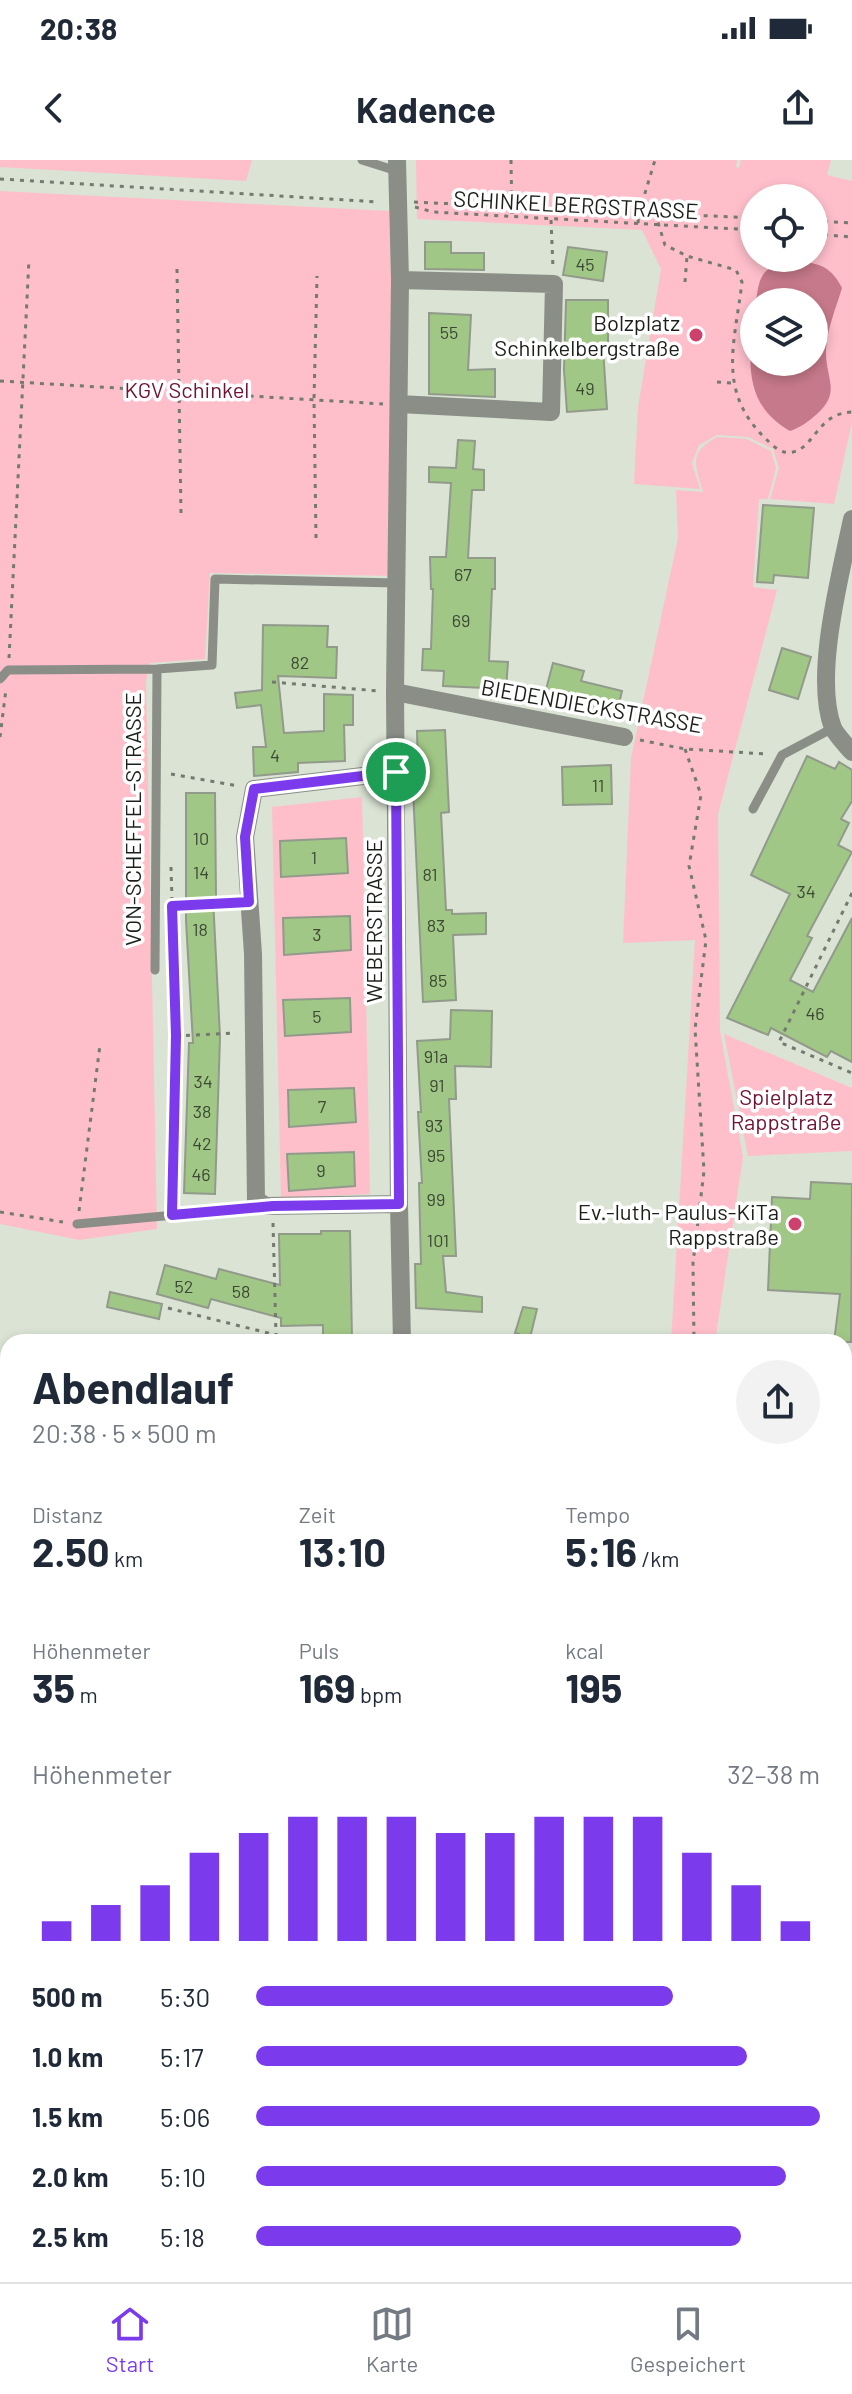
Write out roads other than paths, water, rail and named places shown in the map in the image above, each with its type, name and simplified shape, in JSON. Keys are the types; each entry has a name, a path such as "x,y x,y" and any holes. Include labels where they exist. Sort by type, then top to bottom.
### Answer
{"street":[{"name":"WEBERSTRASSE","path":"397,165 400,280 395,692 402,1334"},
{"path":"399,404 551,412 554,284 400,280"},
{"path":"852,519 828,650 826,687 833,728 852,752"},
{"name":"BIEDENDIECKSTRASSE","path":"395,692 624,737"},
{"path":"396,772 254,789 245,837 254,1032 256,1200 270,1206 399,1204"}],"lane":[{"path":"362,160 397,165"},
{"path":"0,679 8,670 157,669 212,665 215,579 396,583"},
{"name":"VON-SCHEFFEL-STRASSE","path":"155,970 157,669"},
{"path":"753,809 782,755 833,728"},
{"path":"77,1224 270,1206"}],"place":[{"name":"Bolzplatz Schinkelbergstraße","path":"696,335"},
{"name":"Ev.-luth- Paulus-KiTa Rappstraße","path":"795,1224"}],"park label":[{"name":"KGV Schinkel","path":"187,389"},
{"name":"Spielplatz Rappstraße","path":"786,1108"}]}
